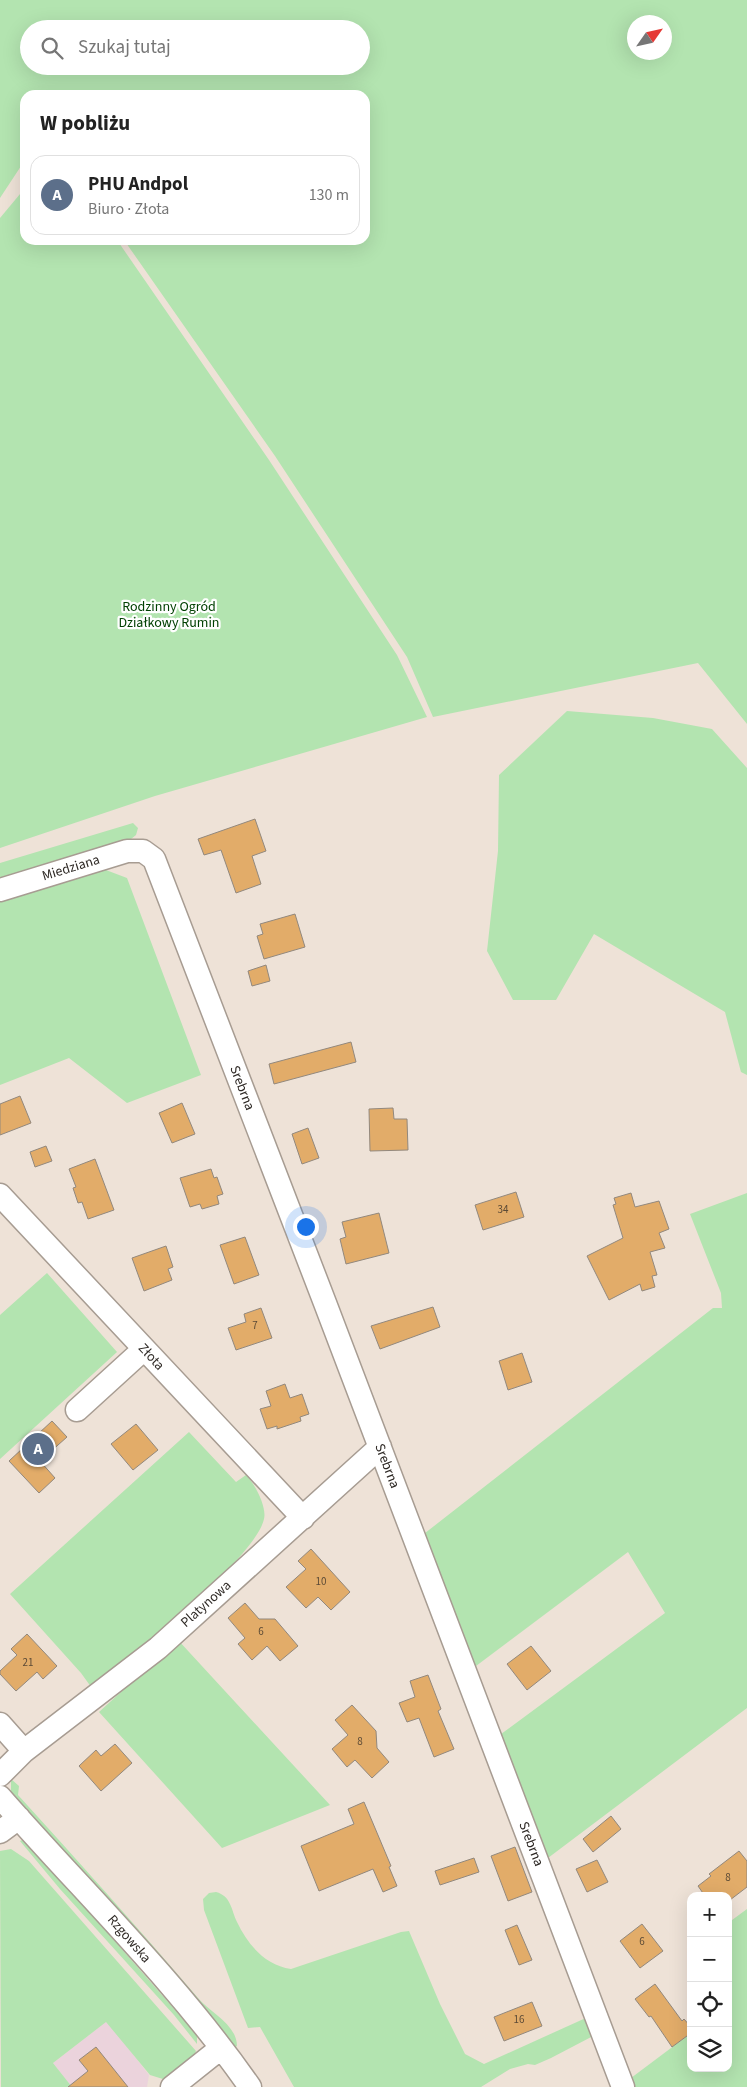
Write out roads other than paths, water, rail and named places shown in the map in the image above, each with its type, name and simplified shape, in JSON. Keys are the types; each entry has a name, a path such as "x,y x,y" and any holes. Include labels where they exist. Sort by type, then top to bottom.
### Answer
{"street":[{"name":"Miedziana","path":"0,890 127,851 143,851"},
{"name":"Srebrna","path":"143,851 154,859 380,1447 622,2087"},
{"name":"Złota","path":"0,1195 302,1518"},
{"path":"77,1410 144,1349"},
{"name":"Platynowa","path":"0,1776 24,1751 158,1648 380,1447"},
{"path":"0,1724 24,1751"},
{"name":"Rzgowska","path":"0,1797 120,1928 221,2048 250,2087"},
{"path":"0,1832 19,1818"},
{"path":"172,2087 221,2048"}],"place":[{"name":"PHU Andpol","path":"38,1449"}],"park label":[{"name":"Rodzinny Ogród Działkowy Rumin","path":"169,616"}]}
